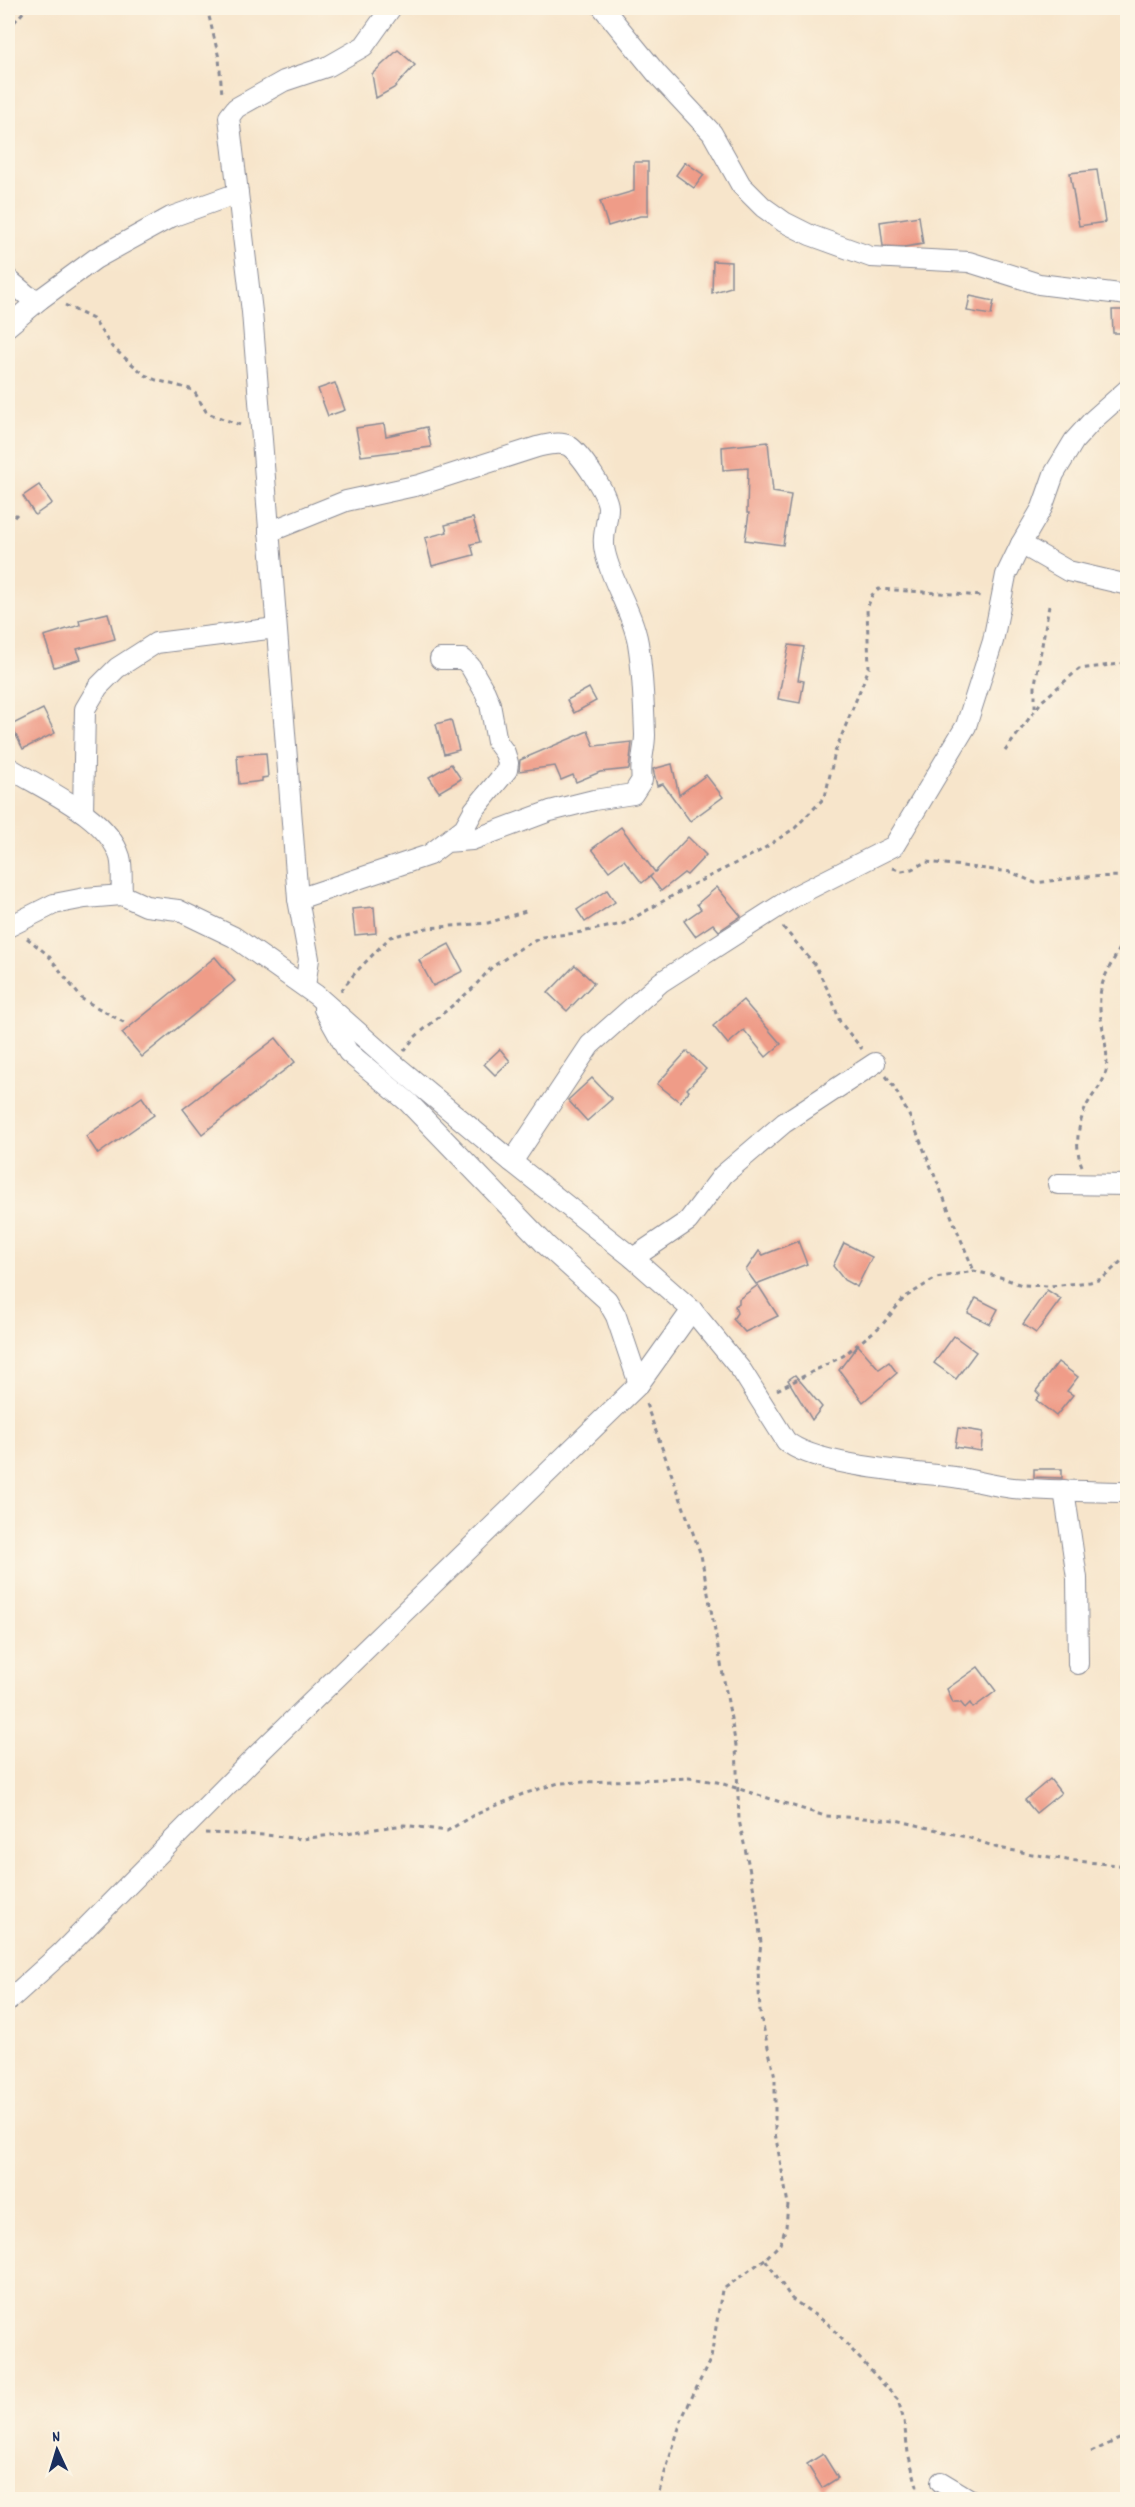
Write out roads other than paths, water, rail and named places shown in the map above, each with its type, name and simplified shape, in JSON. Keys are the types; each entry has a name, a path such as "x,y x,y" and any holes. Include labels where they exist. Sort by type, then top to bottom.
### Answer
{"street":[{"path":"391,8 364,46 329,66 276,85 236,108 229,117 252,312 263,436 298,899 317,996 348,1052 408,1102 547,1246 607,1300 616,1316 639,1384"},
{"path":"603,8 657,74 712,133 741,185 763,207 784,222 810,235 871,257 969,262 1039,284 1128,295"},
{"path":"8,326 41,298 95,259 171,217 238,193"},
{"path":"8,279 28,296 41,298"},
{"path":"512,1162 590,1045 661,982 795,896 894,846 966,726 993,642 1006,575 1042,508 1054,474 1074,441 1093,420 1128,389"},
{"path":"269,532 346,501 419,485 551,444 567,445 580,458 602,489 608,507 603,537 605,552 609,567 632,617 638,643 645,737 640,770 642,780 633,794 594,800 550,811 472,840 446,842"},
{"path":"1021,544 1068,571 1128,585"},
{"path":"83,812 85,709 98,687 117,668 156,643 276,628"},
{"path":"298,899 429,855 464,828 474,810 507,770 508,763 505,753 497,742 490,704 470,666 462,659 440,659"},
{"path":"8,767 83,812 105,831 120,857 122,895"},
{"path":"9,926 54,904 85,898 122,895 146,906 178,910 234,937 317,996 394,1064 633,1258 692,1310 742,1371 786,1441 805,1453 904,1472 956,1477 1011,1488 1128,1492"},
{"path":"633,1258 688,1221 723,1175 784,1123 875,1063"},
{"path":"1058,1184 1128,1185"},
{"path":"8,2001 60,1954 180,1831 639,1384 692,1310"},
{"path":"1064,1490 1077,1578 1078,1664"},
{"path":"941,2482 971,2499"}]}
